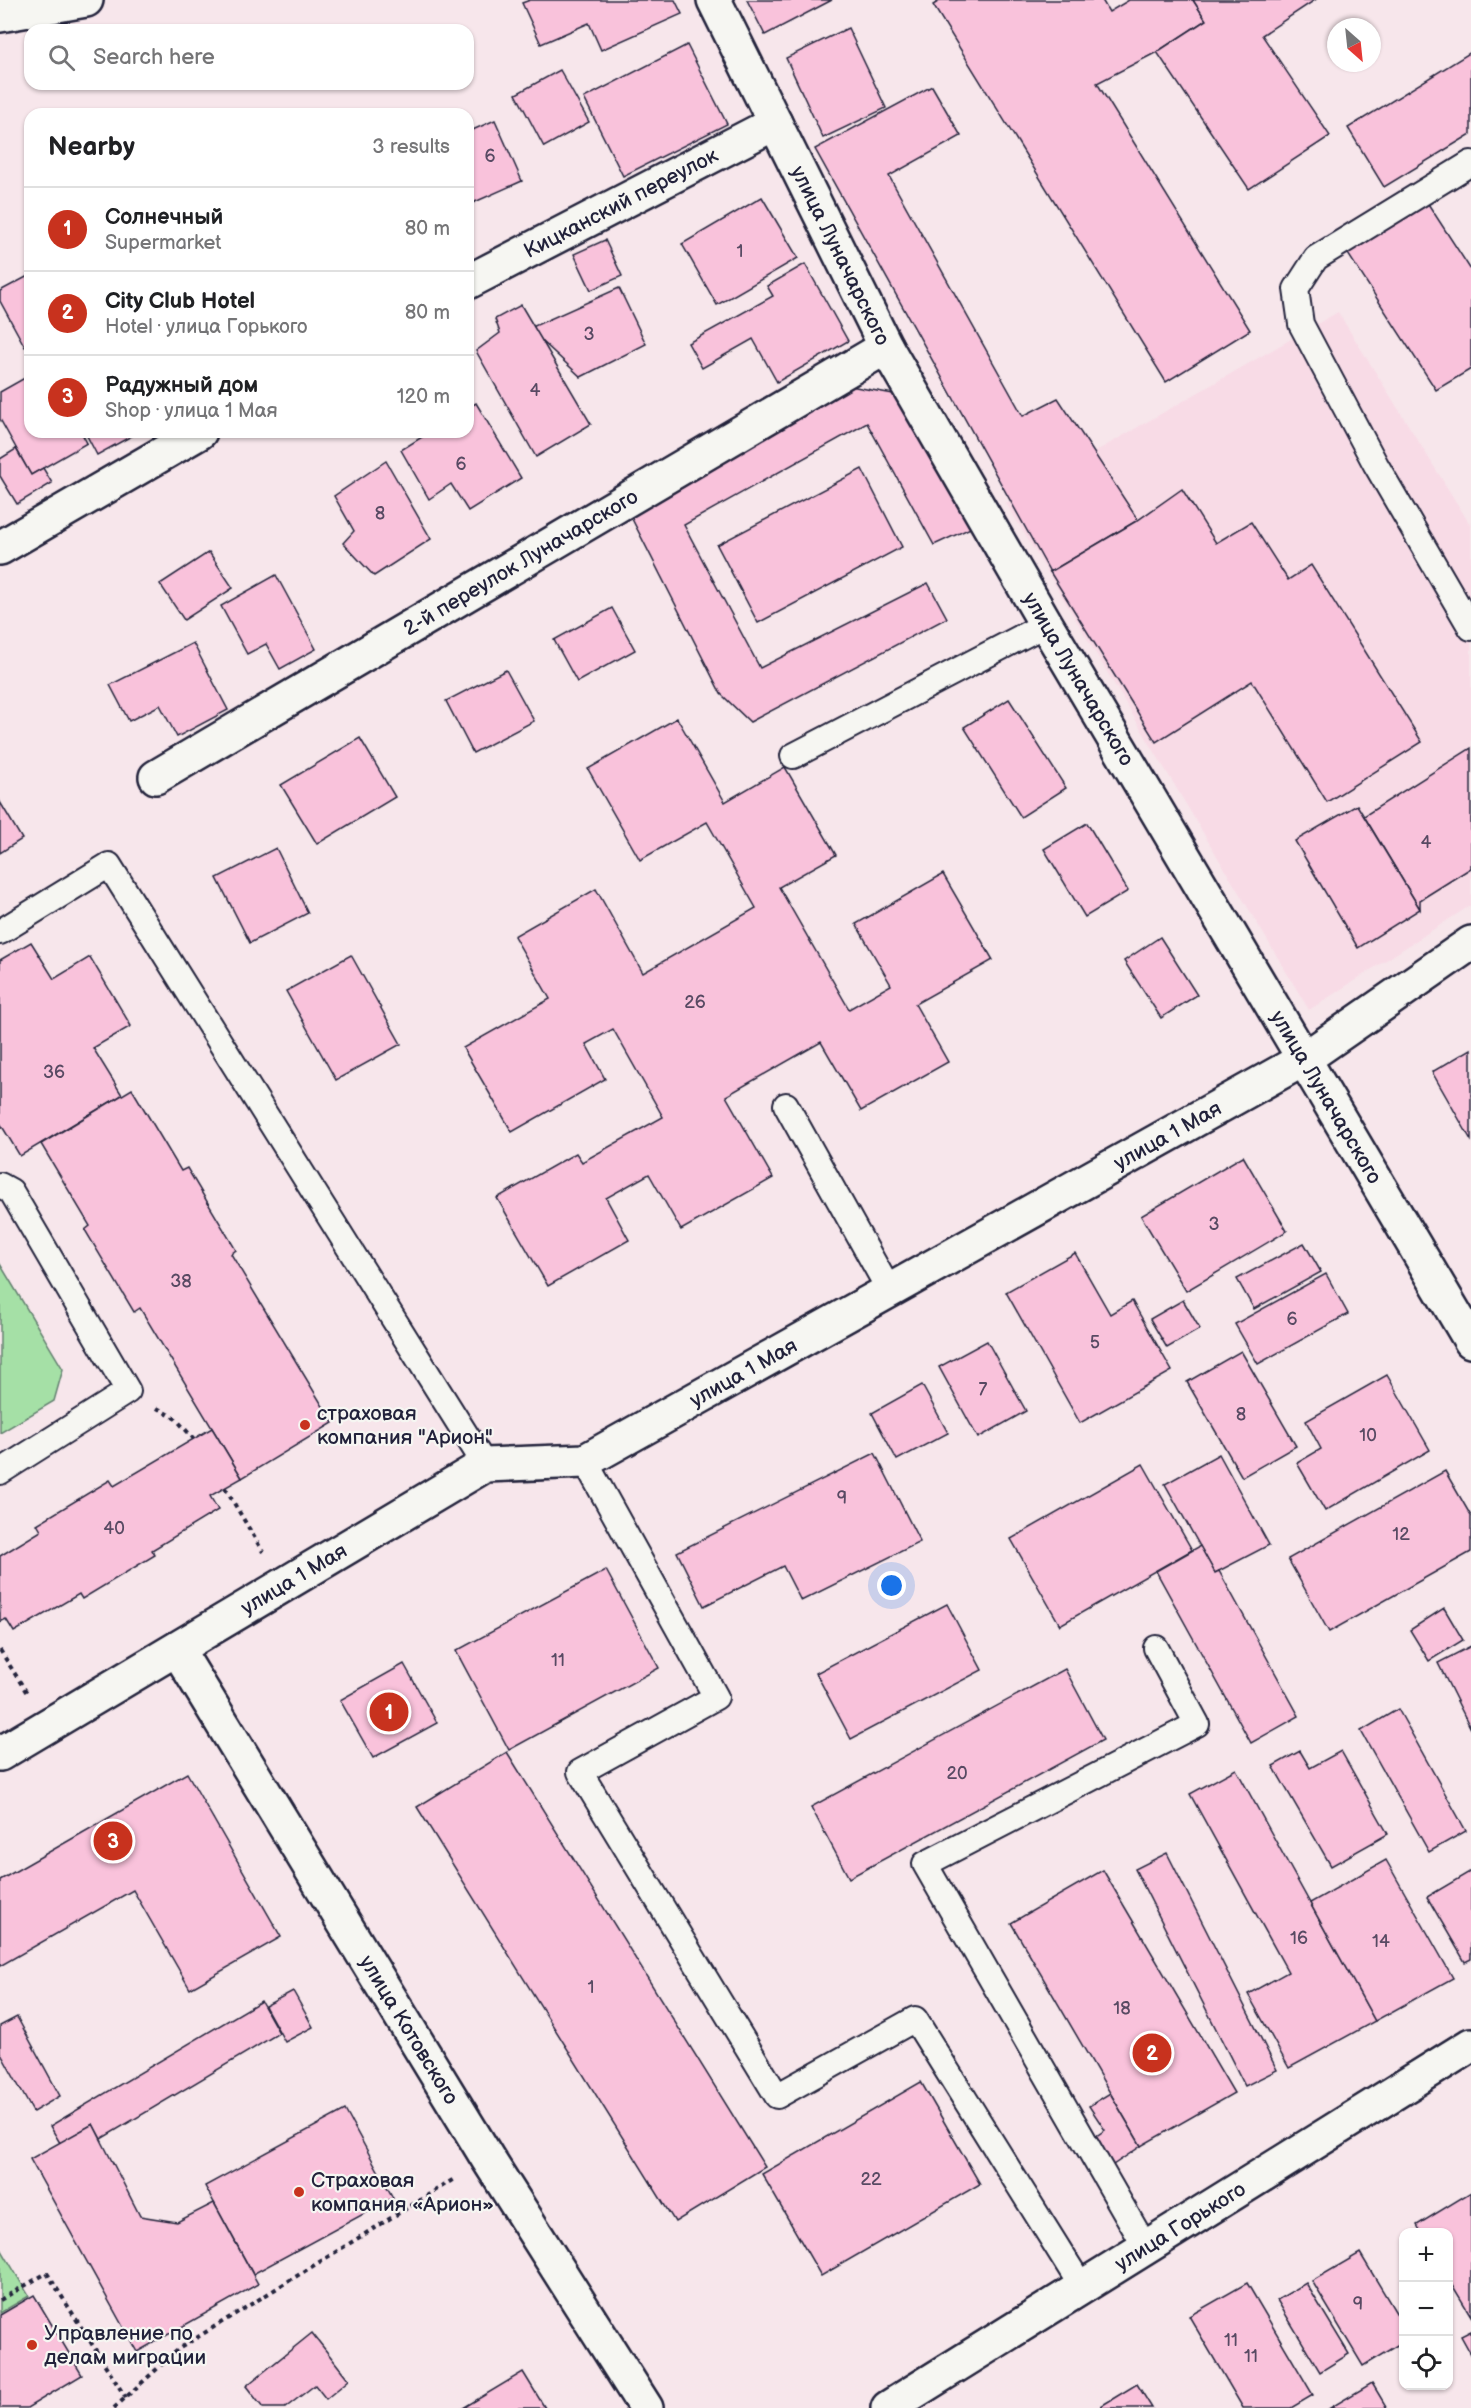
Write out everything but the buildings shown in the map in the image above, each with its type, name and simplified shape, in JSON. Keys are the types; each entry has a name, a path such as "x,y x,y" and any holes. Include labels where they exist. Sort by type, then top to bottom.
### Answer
{"street":[{"path":"0,15 86,0"},
{"name":"улица Луначарского","path":"714,0 886,347 1046,624 1471,1341"},
{"name":"Кицканский переулок","path":"474,279 775,123"},
{"name":"2-й переулок Луначарского","path":"156,777 886,347"},
{"path":"0,548 190,438"},
{"name":"улица 1 Мая","path":"0,1754 485,1465 585,1461 1304,1059 1471,943"},
{"name":"улица Котовского","path":"177,1649 488,2159 646,2408"},
{"name":"улица Горького","path":"888,2408 1471,2045"}],"lane":[{"path":"1471,163 1316,258 1296,289 1300,324 1376,465 1471,628"},
{"path":"793,756 1046,624"},
{"path":"0,932 109,866 485,1465"},
{"path":"786,1105 889,1290"},
{"path":"0,1185 11,1191 128,1391 0,1472"},
{"path":"585,1461 716,1697 580,1772 777,2096 915,2019 1082,2287"},
{"path":"1146,2248 925,1864 1197,1724 1156,1648"}],"path":[{"path":"128,1391 176,1419 194,1439"},
{"path":"225,1488 284,1585"},
{"path":"0,1650 48,1725"},
{"path":"114,2408 180,2348 488,2159"},
{"path":"0,2300 47,2273 126,2398"}],"shaded area":[{"path":"1338,312 1471,526 1471,905 1309,1010 1006,503"}],"green space":[{"path":"0,1264 63,1369 54,1401 0,1433"},
{"path":"0,2247 29,2296 0,2313"}],"place":[{"name":"страховая компания \"Арион\"","path":"305,1425"},
{"name":"Солнечный","path":"389,1712"},
{"name":"Радужный дом","path":"113,1841"},
{"name":"City Club Hotel","path":"1152,2053"},
{"name":"Страховая компания «Арион»","path":"299,2192"},
{"name":"Управление по делам миграции","path":"32,2345"}]}
